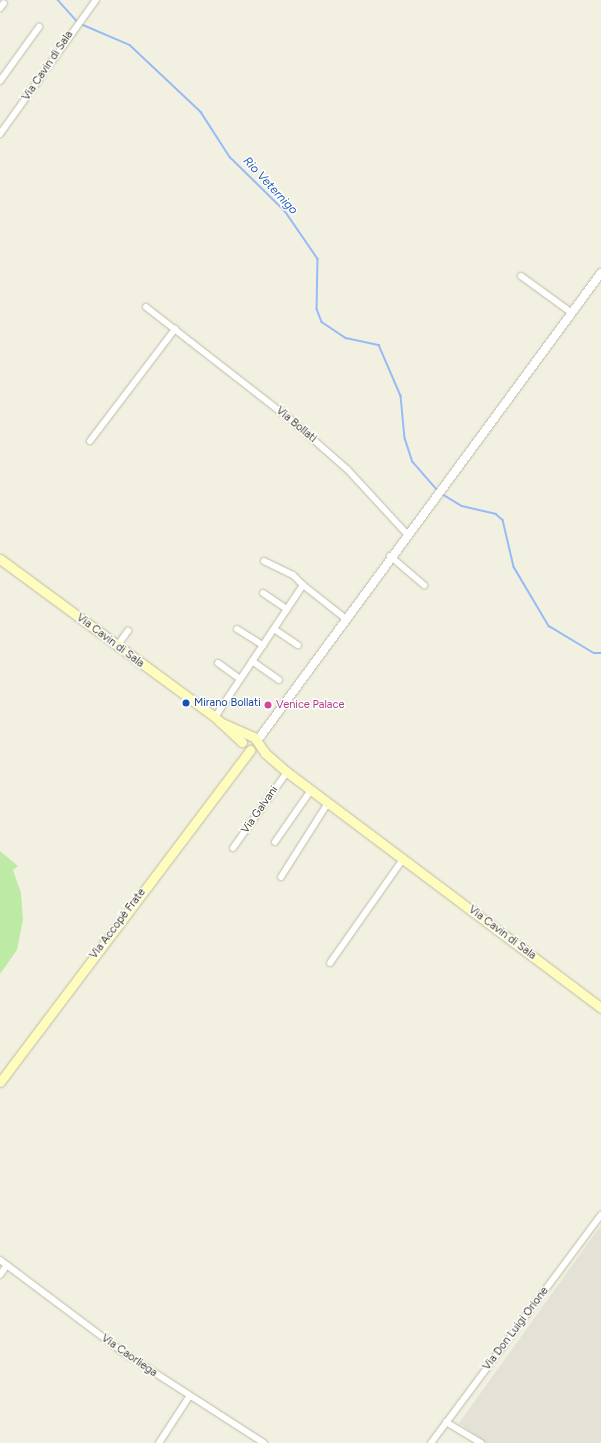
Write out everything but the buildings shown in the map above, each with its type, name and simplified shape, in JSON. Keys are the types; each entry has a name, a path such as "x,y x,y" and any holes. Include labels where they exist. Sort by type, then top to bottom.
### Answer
{"main road":[{"name":"Via Cavin di Sala","path":"0,559 218,719 601,1007"},
{"name":"Via Accopè Frate","path":"0,1082 236,766 250,743"}],"street":[{"name":"Via Cavin di Sala","path":"0,134 78,21 96,0"},
{"path":"0,82 39,26"},
{"path":"250,743 264,728 406,533 601,273"},
{"path":"522,276 572,313"},
{"name":"Via Bollati","path":"146,307 330,454 406,533"},
{"path":"90,441 175,329"},
{"path":"390,556 424,585"},
{"path":"264,561 293,575 302,585 345,618"},
{"path":"218,719 240,679 302,585"},
{"path":"263,593 287,609"},
{"path":"237,629 263,645"},
{"path":"274,629 298,645"},
{"path":"117,646 128,631"},
{"path":"252,661 279,680"},
{"path":"218,664 240,679"},
{"name":"Via Galvani","path":"234,848 287,772"},
{"path":"275,842 311,790"},
{"path":"281,877 328,803"},
{"path":"330,963 403,859"},
{"name":"Via Don Luigi Orione","path":"431,1443 601,1215"},
{"name":"Via Caorliega","path":"0,1260 189,1397 264,1443"},
{"path":"0,1276 7,1265"},
{"path":"159,1443 189,1397"},
{"path":"446,1422 481,1443"}],"shaded area":[{"path":"601,1225 601,1443 486,1443 459,1423"}],"green space":[{"path":"0,851 18,866 13,870 21,893 23,920 17,950 0,974"}],"waterway":[{"name":"Rio Veternigo","path":"58,0 78,22"},
{"name":"Rio Veternigo","path":"81,24 130,45 201,112 230,157 285,211 318,259 317,309 322,322 346,338 379,345 401,396 405,438 413,462 437,490"},
{"name":"Rio Veternigo","path":"442,494 462,506 496,514 503,520 514,567 549,626 594,653 601,653"}],"place":[{"name":"Mirano Bollati","path":"186,703"},
{"name":"Venice Palace","path":"268,705"}]}
